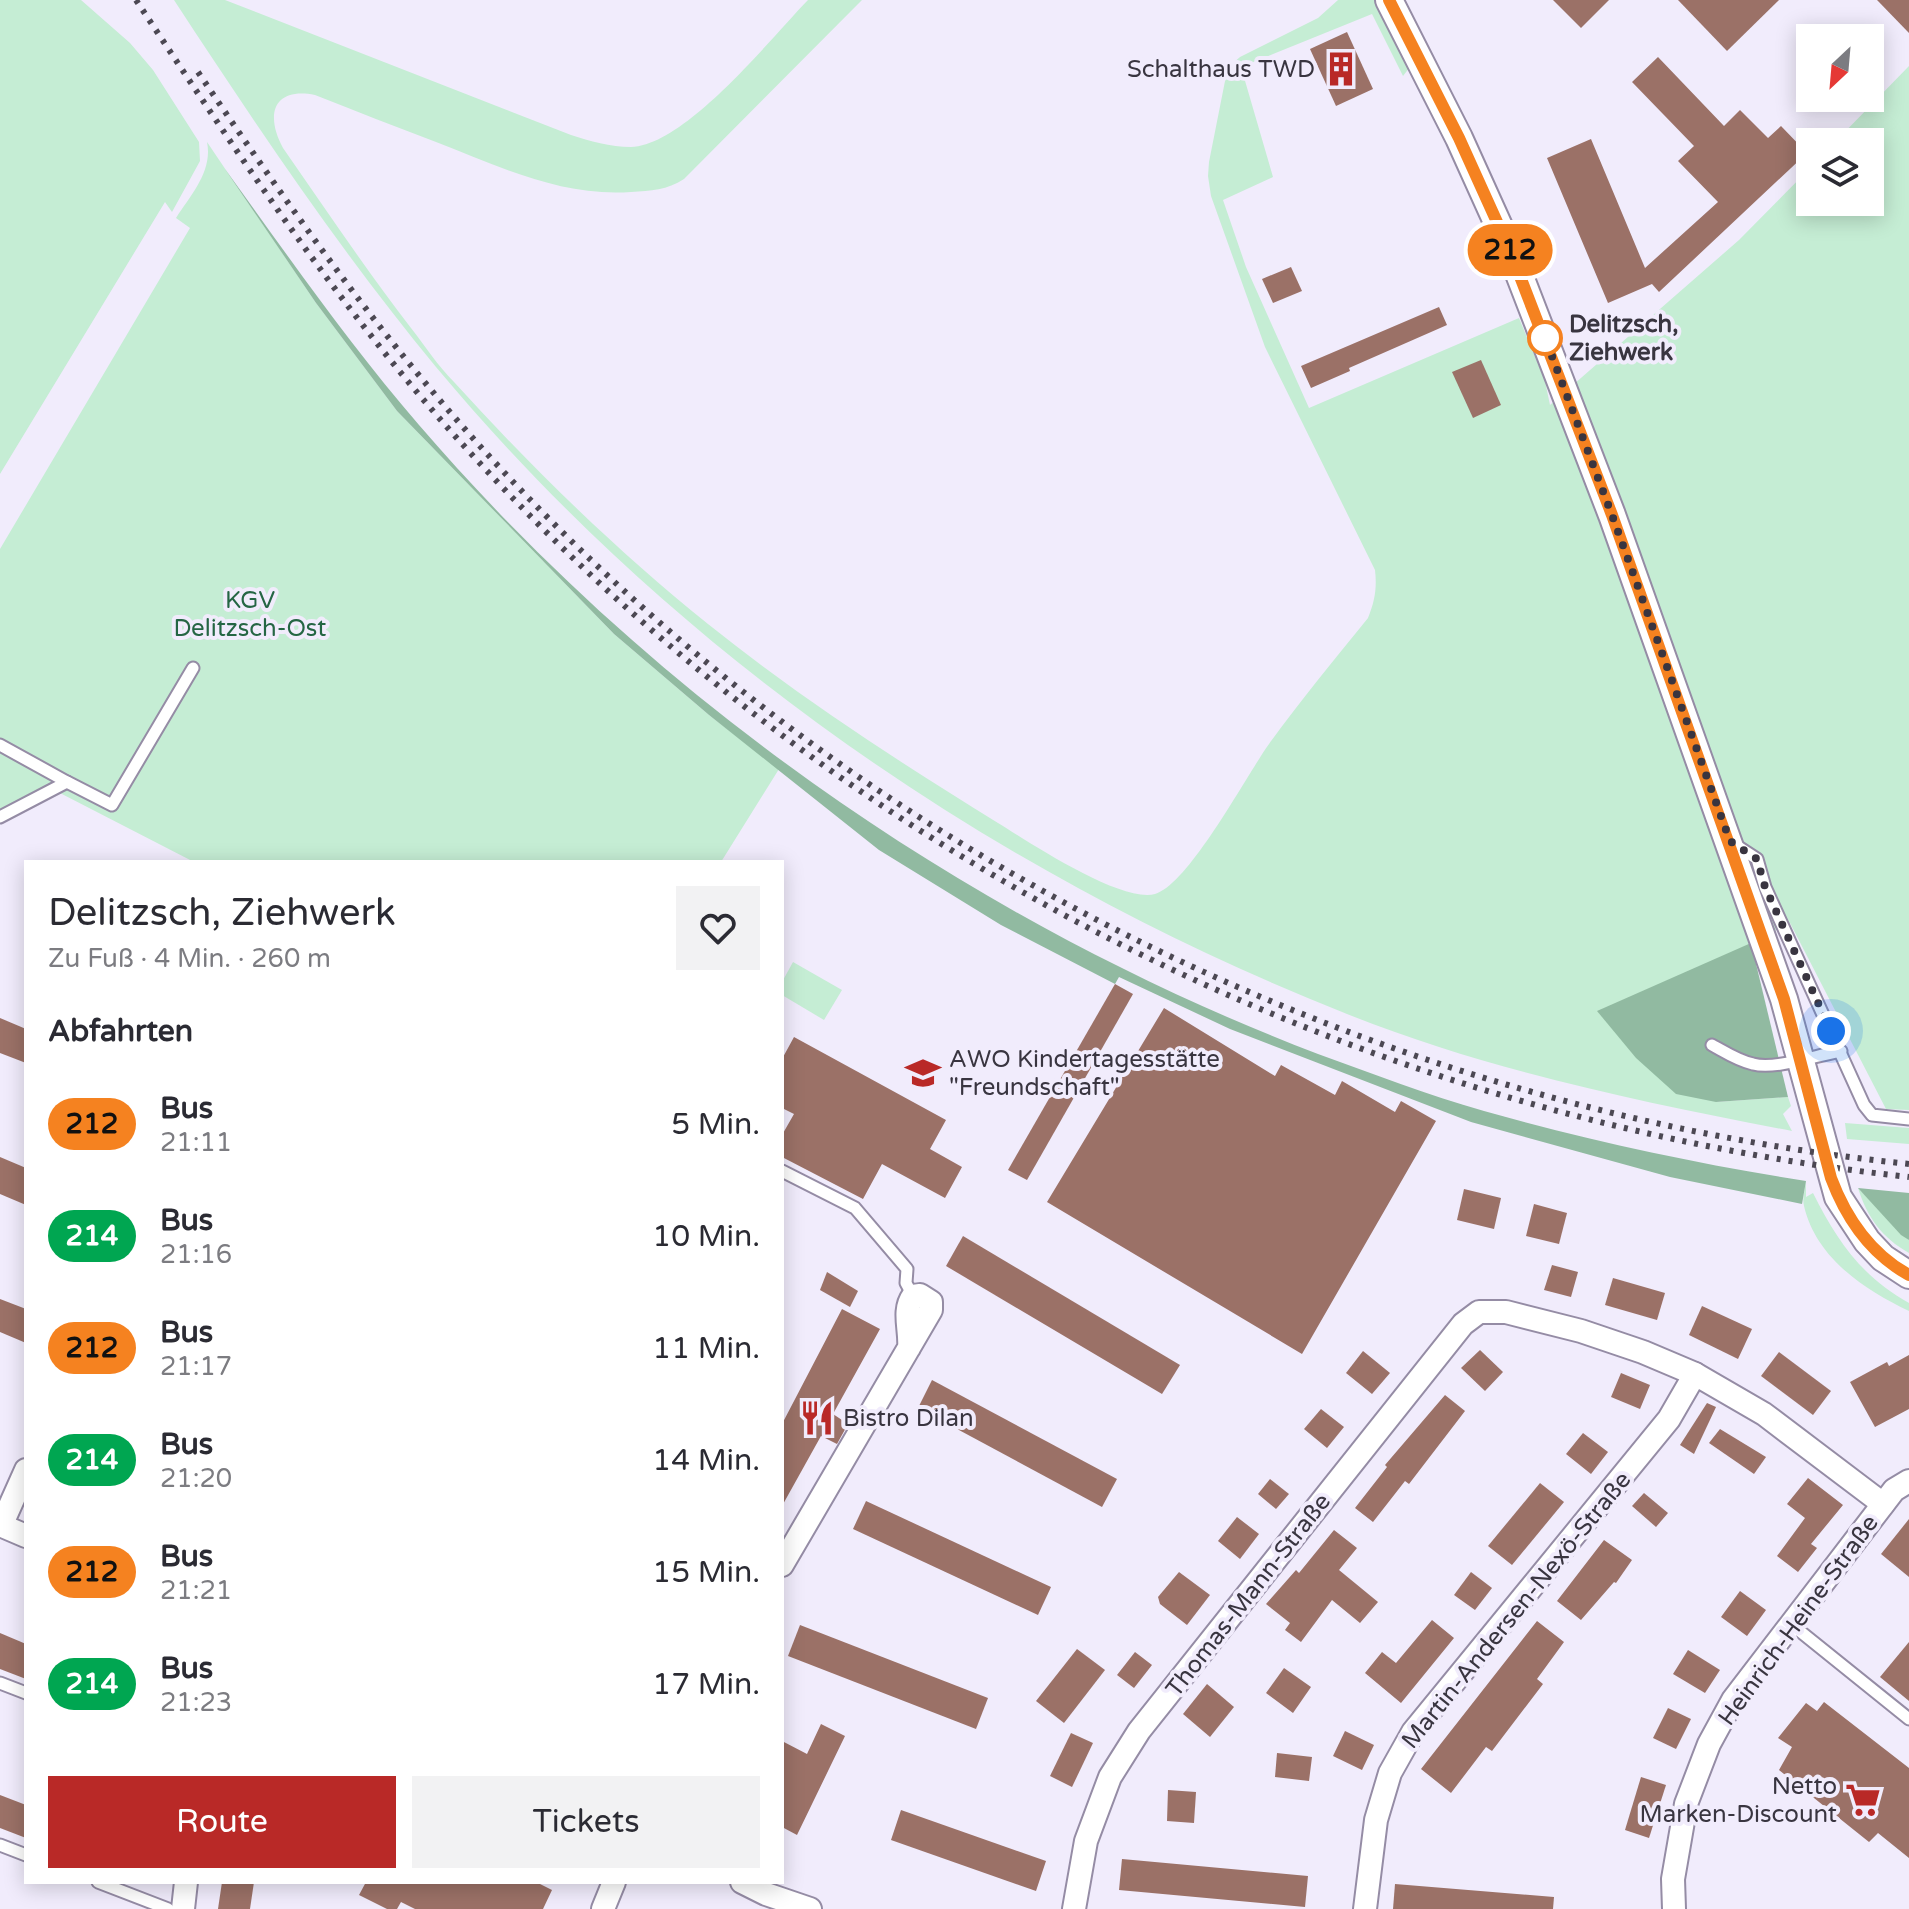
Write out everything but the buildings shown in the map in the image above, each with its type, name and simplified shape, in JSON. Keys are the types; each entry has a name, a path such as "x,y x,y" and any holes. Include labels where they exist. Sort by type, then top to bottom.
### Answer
{"street":[{"path":"1389,0 1459,138 1511,253 1612,515 1784,999 1838,1197 1867,1241 1883,1258 1909,1275"},
{"path":"784,1562 909,1348 907,1309 913,1296"},
{"name":"Thomas-Mann-Straße","path":"1074,1909 1086,1841 1110,1777 1139,1731 1463,1324 1479,1312 1506,1312 1581,1331 1695,1374"},
{"path":"1695,1374 1764,1414 1883,1504"},
{"name":"Martin-Andersen-Nexö-Straße","path":"1365,1909 1376,1820 1390,1773 1413,1732 1669,1419 1695,1374"},
{"path":"24,1474 1,1525 24,1535"},
{"name":"Heinrich-Heine-Straße","path":"1674,1909 1673,1879 1686,1804 1709,1744 1733,1700 1894,1490 1909,1481"},
{"path":"183,1909 186,1884"},
{"path":"603,1909 613,1884"},
{"path":"746,1884 810,1909"}],"lane":[{"path":"0,745 112,805 193,668"},
{"path":"0,817 67,782"},
{"path":"1730,841 1757,859 1765,887 1864,1105 1872,1115 1909,1119"},
{"path":"1712,1045 1741,1061 1756,1065 1772,1065 1841,1051"},
{"path":"784,1172 855,1208 907,1269 906,1283 913,1296"},
{"path":"1791,1624 1909,1719"},
{"path":"0,1683 24,1692"},
{"path":"0,1845 24,1854"},
{"path":"103,1884 168,1909"}],"green space":[{"path":"0,0 81,0 130,43 153,70 199,142 200,161 172,212 165,202 0,474"},
{"path":"174,0 225,0 571,135 608,145 631,147 653,142 677,129 701,110 808,0 862,0 684,179 659,189 605,192 556,185 508,170 315,95 290,95 282,100 276,106 274,125 283,148 442,369 545,477 641,567 708,624 814,703 961,800 1075,869 1120,889 1155,894 1169,886 1200,851 1269,744 1368,618 1375,594 1375,570 1265,347 1211,196 1209,162 1226,76 1232,64 1318,18 1338,0 1376,0 1410,67 1403,76 1372,14 1241,67 1273,177 1223,200 1246,267 1309,408 1519,318 1545,381 1550,405 1739,240 1796,182 1796,216 1884,216 1884,128 1849,128 1864,112 1884,112 1884,92 1909,66 1909,1110 1886,1109 1790,923 1751,943 1716,1102 1788,1097 1791,1106 1783,1114 1792,1131 1566,1083 1456,1052 1347,1014 1217,958 1091,895 969,825 851,747 738,663 631,571 530,472 436,367 366,278"},
{"name":"KGV Delitzsch-Ost","path":"207,142 316,303 397,411 614,634 709,715 779,769 722,860 190,860 58,792 0,820 0,549 190,228 176,218 204,173"},
{"path":"225,169 368,363 419,425 512,527 612,623 718,712 830,795 946,871 1067,940 1191,1001 1318,1054 1484,1111 1644,1151 1806,1181 1802,1204 1670,1177 1471,1122 1230,1029 1119,977 1115,984 1001,925 879,850 709,715 614,634 397,411 316,303"},
{"path":"1751,943 1788,1097 1716,1102 1676,1094 1636,1058 1597,1011"},
{"path":"793,962 842,990 824,1020 784,996 784,978"},
{"path":"1845,1123 1909,1128 1909,1144 1847,1139"},
{"path":"1806,1181 1806,1197 1813,1193 1852,1256 1878,1282 1909,1303 1909,1311 1860,1282 1831,1257 1810,1225 1803,1197"},
{"path":"1858,1188 1909,1240 1909,1253 1891,1241 1877,1226"},
{"path":"1858,1188 1909,1193 1909,1240 1901,1235"}],"railway":[{"path":"136,0 252,173 333,286 419,395 465,447 611,594 770,726 940,843 1120,944 1308,1028 1503,1096 1704,1145 1909,1177"},
{"path":"198,72 259,162 387,336 456,419 601,570 760,705 931,825 1113,928 1303,1014 1500,1083 1703,1133 1909,1164"}],"bus line":[{"name":"212","path":"1389,0 1459,138 1511,253 1612,515 1680,699 1784,999 1838,1197 1867,1241 1883,1258 1909,1275"}],"place":[{"name":"Schalthaus TWD","path":"1341,69"},
{"name":"Delitzsch, Ziehwerk","path":"1545,338"},
{"name":"AWO Kindertagesstätte \"Freundschaft\"","path":"923,1073"},
{"name":"Bistro Dilan","path":"817,1418"},
{"name":"Netto Marken-Discount","path":"1863,1800"}],"route":[{"path":"1545,338 1541,327 1730,841 1757,859 1765,887 1831,1031"}]}
